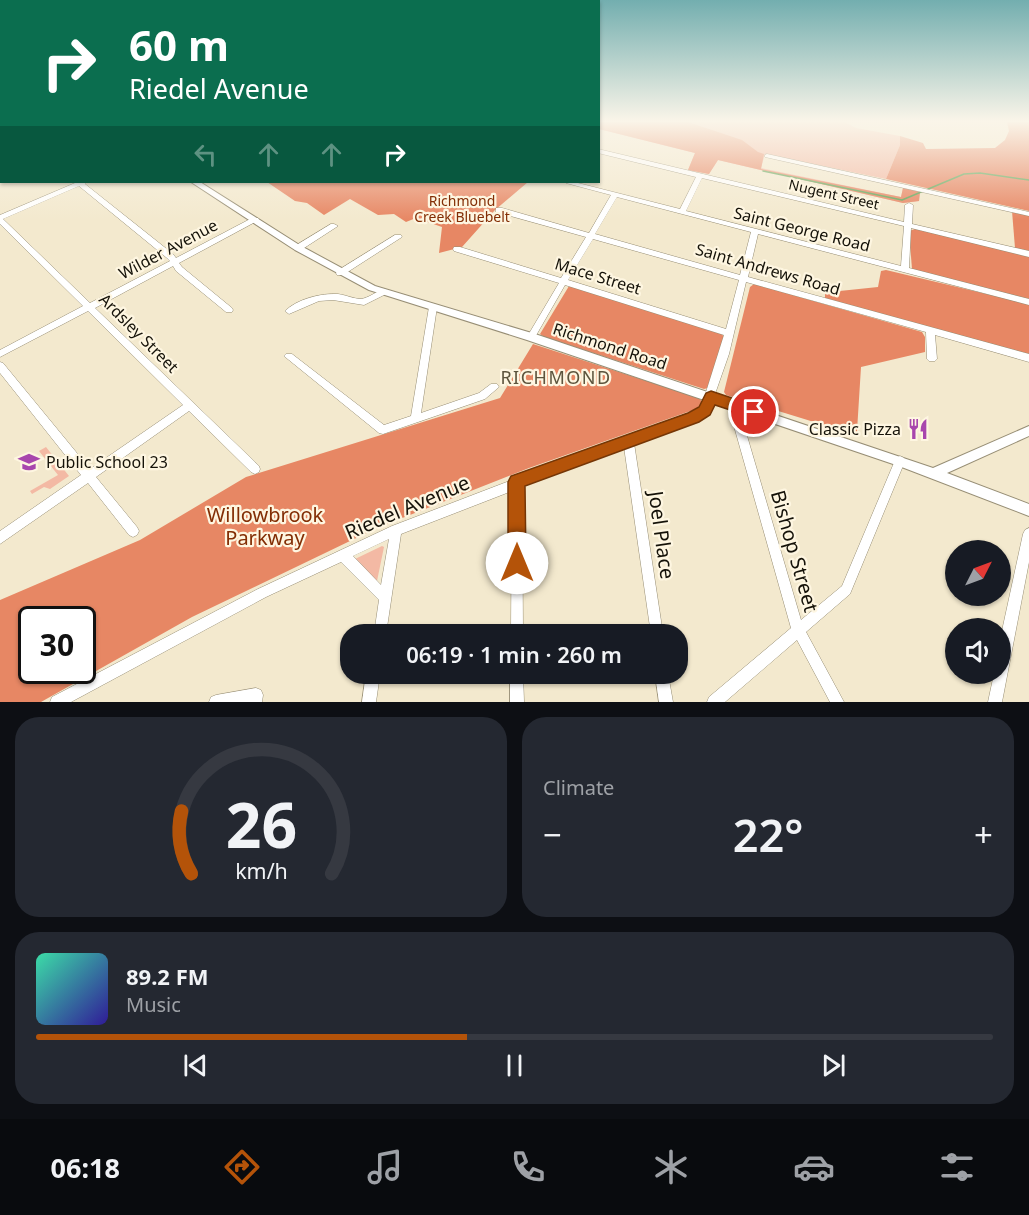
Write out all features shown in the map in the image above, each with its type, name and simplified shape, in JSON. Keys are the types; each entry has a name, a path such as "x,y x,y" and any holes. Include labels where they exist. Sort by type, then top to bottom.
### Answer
{"street":[{"name":"Nugent Street","path":"613,155 1029,254"},
{"path":"767,156 1029,214"},
{"path":"682,212 700,176"},
{"path":"0,219 79,183"},
{"path":"82,183 170,256 229,310"},
{"name":"Richmond Road","path":"197,183 340,273 383,292 531,337 711,397 934,473 1029,510"},
{"name":"Saint George Road","path":"572,183 1029,302"},
{"path":"531,337 615,194"},
{"path":"905,270 909,206"},
{"name":"Saint Andrews Road","path":"499,210 1029,358"},
{"name":"Ardsley Street","path":"0,219 255,469"},
{"name":"Wilder Avenue","path":"0,354 255,220"},
{"path":"298,248 334,226"},
{"path":"711,397 754,231"},
{"path":"340,273 398,237"},
{"name":"Mace Street","path":"457,249 729,333"},
{"path":"290,311 326,296 344,296 364,302 383,292"},
{"path":"415,420 432,307"},
{"path":"930,332 932,359"},
{"path":"289,356 383,430 482,396 494,387"},
{"path":"0,366 133,531"},
{"name":"Riedel Avenue","path":"57,702 262,593 396,530 700,414 705,411 711,397"},
{"name":"Bishop Street","path":"733,405 798,630 837,702"},
{"path":"0,538 189,406"},
{"path":"934,473 1029,431"},
{"name":"Joel Place","path":"628,440 656,624"},
{"path":"714,702 846,590 900,461"},
{"path":"517,482 517,624"},
{"path":"382,624 396,530"},
{"path":"1011,620 1029,534"},
{"path":"343,555 386,598"},
{"path":"369,702 372,684"},
{"path":"517,684 517,702"},
{"path":"663,684 666,702"},
{"path":"994,702 998,684"},
{"path":"216,702 256,695 255,702"}],"shaded area":[{"path":"694,155 765,155 761,168 901,197 903,188 920,192 919,201 903,203 718,160 709,174 688,170"},
{"path":"769,155 896,155 886,179"},
{"path":"46,447 69,476 50,489 44,487 32,494 30,491 58,475 39,451"},
{"path":"384,547 377,581 355,559"}],"green space":[{"path":"694,155 764,155 761,169 901,197 903,188 920,192 919,201 903,203 718,160 709,174 688,170"},
{"path":"896,155 1029,155 1029,211 886,179"},
{"name":"Richmond Creek Bluebelt","path":"268,183 527,183 495,210 462,247 439,253 442,227 416,218 406,222 394,214 378,215 350,199 324,215 307,203 295,201"},
{"path":"1012,211 1029,214 1029,251 1015,248"},
{"path":"915,229 1029,256 1029,299 912,269 909,231"},
{"path":"886,270 1029,304 1029,354 825,299 825,290 830,292 878,287 881,271"},
{"path":"754,284 922,332 925,337 925,352 861,367 857,431 853,434 726,395 724,392 750,287"},
{"path":"569,286 721,333 724,337 708,388 704,389 544,337 540,334"},
{"name":"Willowbrook Parkway","path":"533,344 699,398 703,403 696,409 529,468 377,528 192,617 96,671 96,606 18,606 18,684 73,684 41,702 0,702 0,600 140,540 246,477 500,398"}],"waterway":[{"path":"763,171 902,200 964,174 980,173 1029,180"}],"place":[{"name":"Classic Pizza","path":"918,429"},
{"name":"Public School 23","path":"29,462"}],"district":[{"name":"RICHMOND","path":"556,377"}],"route":[{"path":"517,563 517,482 694,417 705,411 711,397 754,412"}]}
